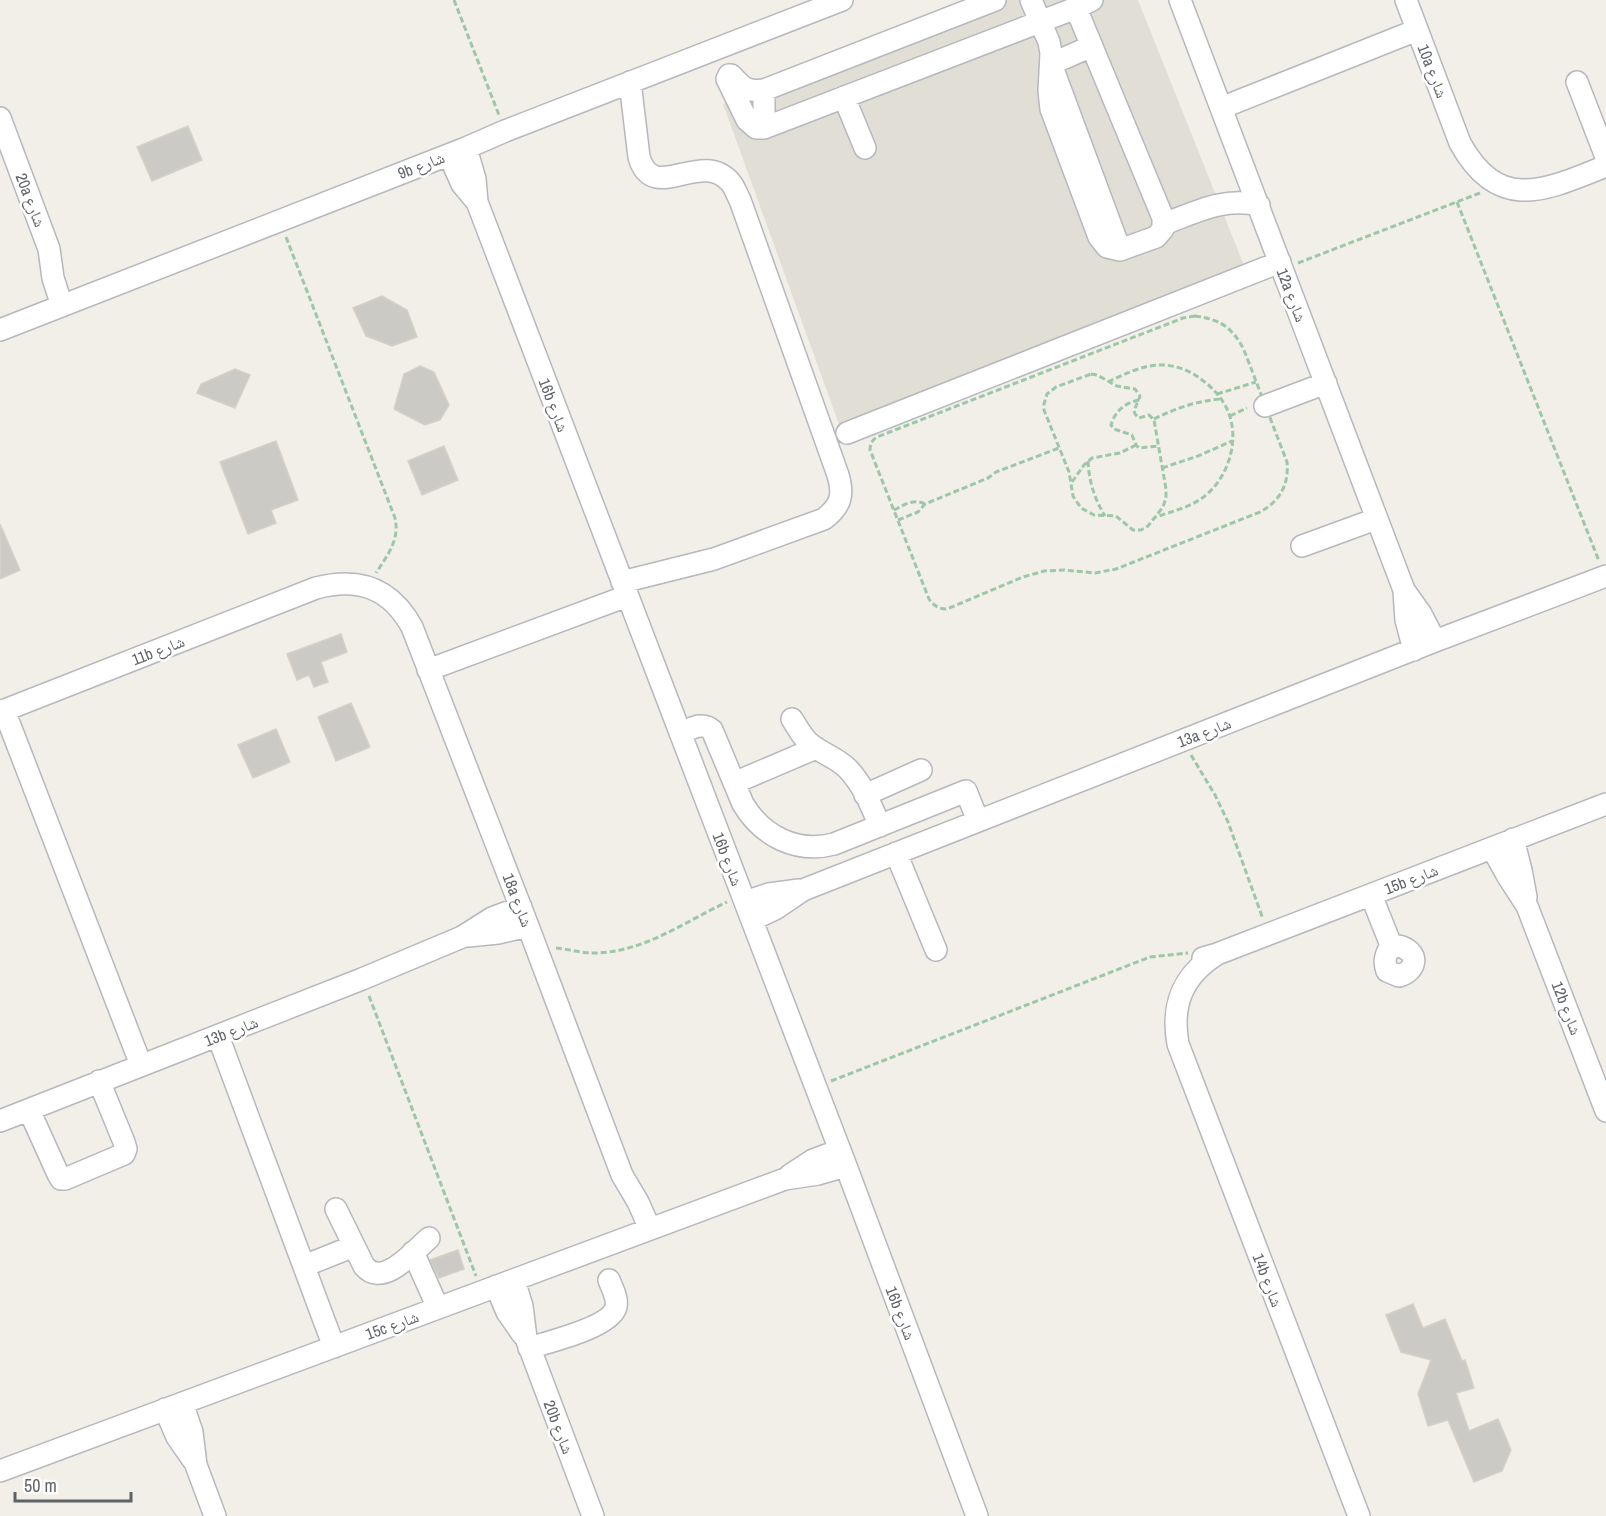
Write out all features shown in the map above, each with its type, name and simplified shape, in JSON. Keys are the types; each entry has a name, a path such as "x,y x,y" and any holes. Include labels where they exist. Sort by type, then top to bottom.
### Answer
{"street":[{"name":"9b شارع","path":"0,330 718,49 803,7 842,0"},
{"path":"729,75 733,76 740,87 756,91 764,90 995,0"},
{"path":"718,49 736,99 749,123 756,128 764,128 1040,21 1084,4 1092,46 1159,207 1164,224 1156,237 1120,250 1113,250 1107,247 1099,237 1049,100 1051,64 1048,42 1040,21 1031,0"},
{"name":"12a شارع","path":"1180,0 1404,590 1421,614 1435,641"},
{"name":"10a شارع","path":"1406,0 1460,142 1472,161 1487,177 1491,187"},
{"path":"1221,108 1417,30"},
{"path":"1051,64 1092,46"},
{"path":"429,669 625,589 824,519 838,504 841,484 740,200 732,184 719,173 704,171 664,179 655,178 647,173 641,166 639,157 630,82"},
{"path":"1577,82 1606,157"},
{"path":"764,90 764,128"},
{"path":"844,97 865,148"},
{"name":"20a شارع","path":"0,118 49,249 53,278 69,303"},
{"name":"16b شارع","path":"457,151 475,179 477,202 816,1087 977,1516"},
{"path":"1491,187 1533,190 1557,185 1606,166"},
{"path":"1218,204 1245,170"},
{"path":"1164,224 1218,204 1239,202 1259,206"},
{"path":"847,433 1281,265"},
{"path":"1265,406 1326,383"},
{"path":"1302,546 1376,519"},
{"name":"11b شارع","path":"2,711 316,588 344,574 363,573 373,581"},
{"name":"13a شارع","path":"746,906 775,909 803,890 1605,576"},
{"name":"18a شارع","path":"373,581 396,603 412,627 622,1175 626,1206 643,1231"},
{"name":"12a شارع","path":"1404,590 1407,620 1414,650"},
{"path":"2,711 141,1065"},
{"path":"792,718 802,735 816,748 837,759 860,784 880,826"},
{"path":"680,733 700,725 712,730 743,804 757,824 787,842 808,847 825,847 966,791 978,821"},
{"path":"734,783 816,748"},
{"path":"865,795 921,771"},
{"name":"15b شارع","path":"1176,990 1216,954 1606,804"},
{"name":"12b شارع","path":"1513,840 1527,906 1606,1111"},
{"name":"12b شارع","path":"1492,848 1527,906"},
{"path":"896,854 936,950"},
{"path":"1371,895 1391,945"},
{"name":"13b شارع","path":"0,1121 362,979 462,937 498,933 524,916"},
{"name":"14b شارع","path":"1176,990 1166,1000 1167,1023 1178,1044 1359,1516"},
{"path":"218,1036 334,1347"},
{"path":"29,1110 58,1174 61,1179 65,1179 124,1154 126,1149 99,1081"},
{"name":"15c شارع","path":"0,1470 784,1179 818,1174 843,1158"},
{"path":"336,1209 366,1269 378,1274 394,1268 421,1245 438,1308"},
{"path":"304,1266 354,1246"},
{"path":"527,1343 580,1332 611,1317 616,1308 616,1300 609,1280"},
{"name":"20b شارع","path":"497,1286 522,1306 527,1343 593,1516"},
{"path":"174,1406 192,1432 196,1465 215,1516"}],"path":[{"path":"454,0 505,131"},
{"path":"1281,265 1457,202 1491,187"},
{"path":"1457,202 1605,576"},
{"path":"280,221 395,518 397,531 394,543 373,581"},
{"path":"1195,316 1220,322 1230,329 1244,350 1256,382 1287,462 1288,472 1283,492 1269,507 1116,569 1095,573 1044,571 1023,577 947,609 936,607 929,599 870,450 872,442 877,437 1183,318 1195,316"},
{"path":"1108,382 1148,366 1181,368 1197,376 1217,394 1230,416 1233,441 1226,469 1214,488 1187,507 1154,518"},
{"path":"1091,374 1108,382 1117,386 1135,388 1139,393 1139,400 1134,411 1136,417 1149,415 1154,420 1166,498 1163,507 1154,518 1144,528 1137,531 1116,516 1094,515 1081,508 1073,496 1072,482 1044,410 1047,394 1056,387 1091,374"},
{"path":"1217,394 1256,382"},
{"path":"1154,420 1179,407 1221,399"},
{"path":"1139,400 1123,407 1111,425 1114,429 1132,435 1136,445 1142,448 1158,446"},
{"path":"1162,468 1233,441"},
{"path":"1072,482 1088,461 1097,456 1120,453 1136,445"},
{"path":"898,520 918,512 925,504 988,478 996,472 1059,448"},
{"path":"1088,461 1094,495 1105,516"},
{"path":"894,510 913,502 925,504"},
{"path":"1185,740 1191,756 1215,795 1228,822 1268,934"},
{"path":"536,950 554,948 593,953 633,947 683,926 746,906"},
{"path":"816,1087 1150,957 1188,953 1216,954"},
{"path":"362,979 497,1286"}],"shaded area":[{"path":"974,0 1138,0 1247,273 840,427 723,104"}],"building":[{"path":"188,126 202,160 152,181 137,147"},
{"path":"382,296 407,310 417,337 392,346 366,336 353,308"},
{"path":"420,366 434,372 449,405 440,420 425,425 394,409 404,374"},
{"path":"235,369 250,375 235,408 197,393 201,384"},
{"path":"276,441 298,500 271,510 276,523 248,534 220,462"},
{"path":"444,446 458,480 422,495 408,461"},
{"path":"0,524 20,570 0,579"},
{"path":"341,634 347,652 321,662 328,682 314,687 309,675 297,680 287,654"},
{"path":"351,703 370,747 336,761 318,717"},
{"path":"276,729 290,762 253,778 238,745"},
{"path":"458,1250 464,1269 439,1278 430,1260"},
{"path":"1413,1304 1423,1328 1445,1319 1462,1361 1465,1360 1474,1388 1456,1393 1469,1431 1498,1419 1511,1450 1502,1471 1474,1482 1448,1420 1428,1426 1418,1394 1431,1360 1401,1352 1386,1315"}]}
